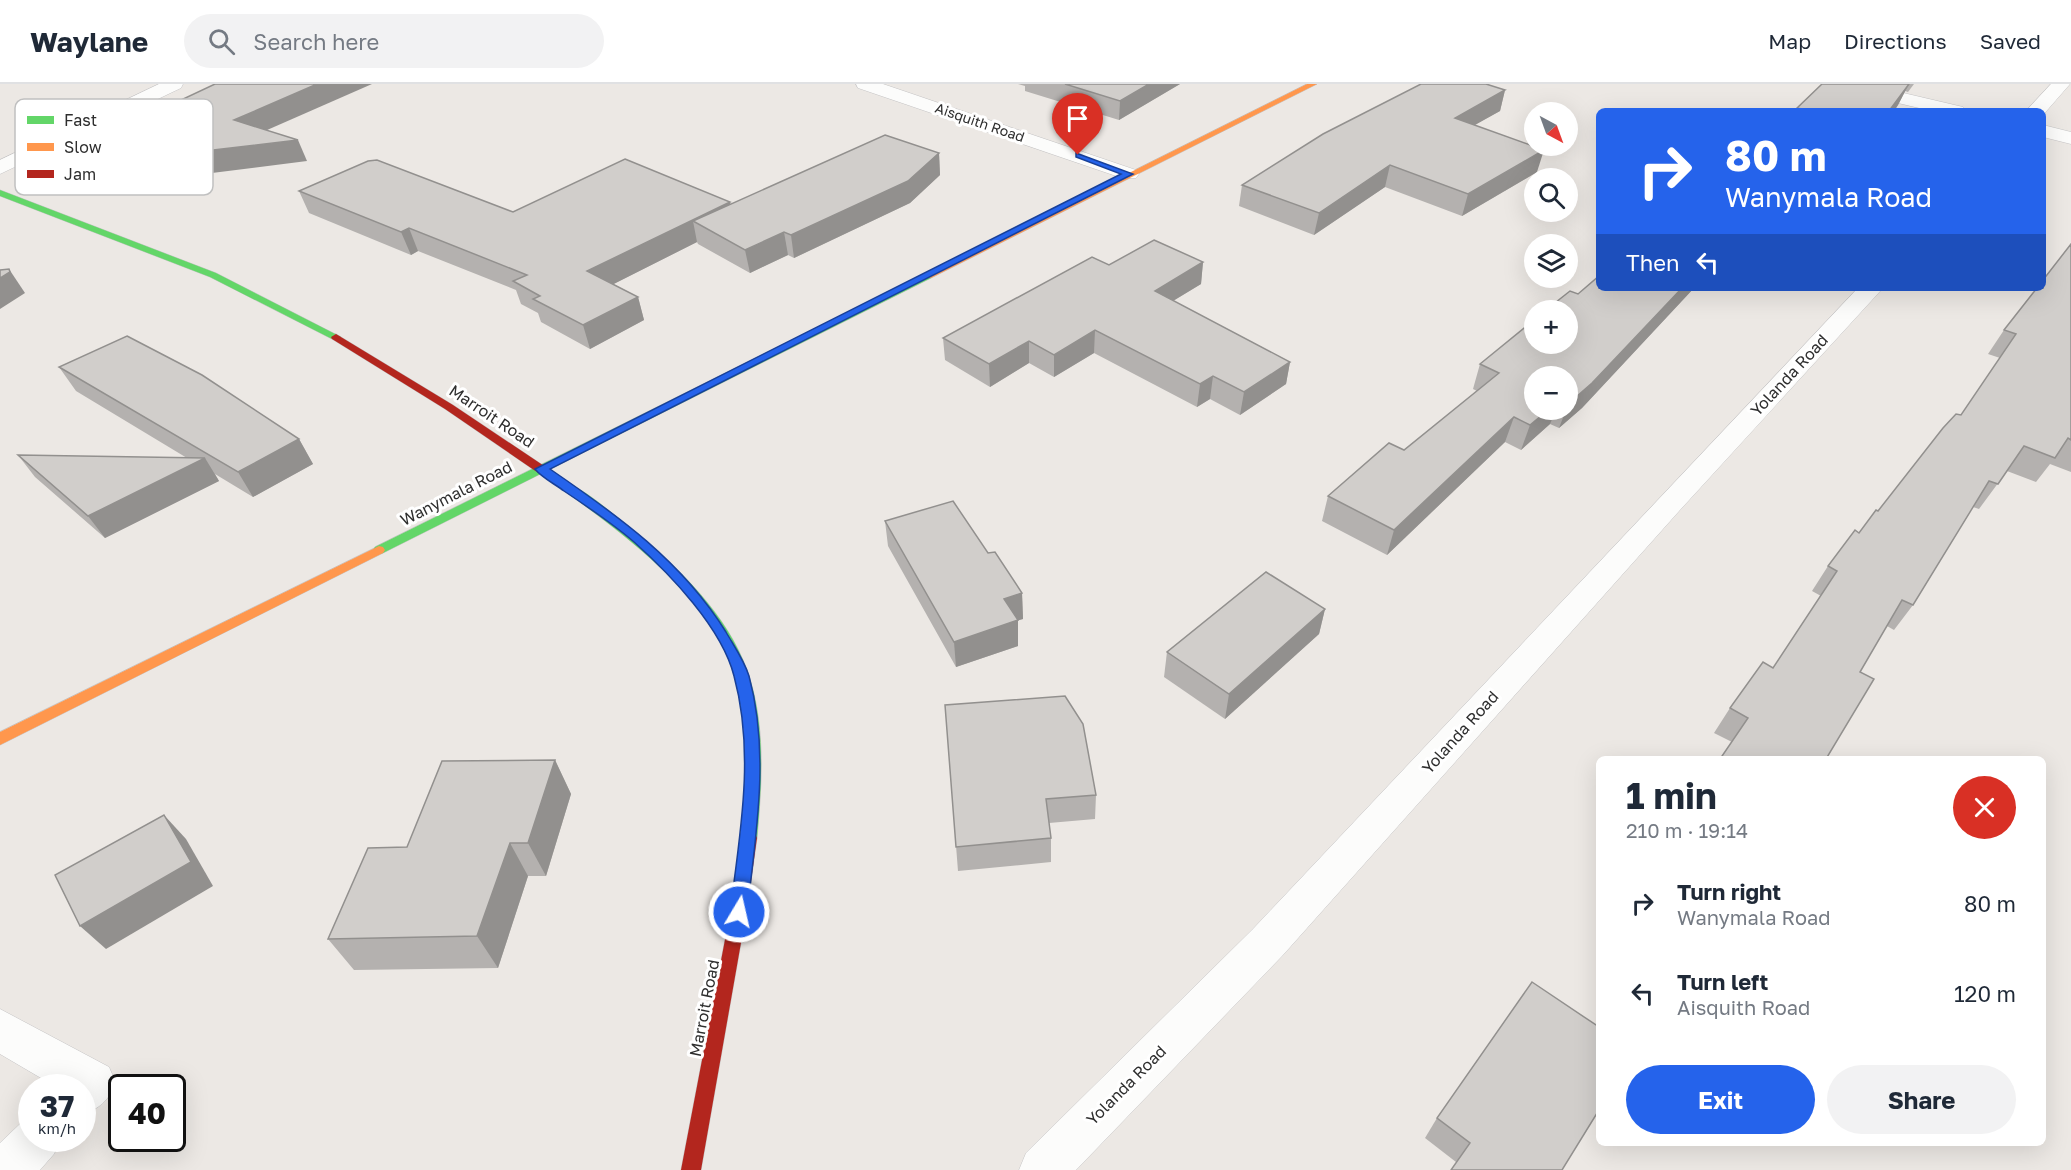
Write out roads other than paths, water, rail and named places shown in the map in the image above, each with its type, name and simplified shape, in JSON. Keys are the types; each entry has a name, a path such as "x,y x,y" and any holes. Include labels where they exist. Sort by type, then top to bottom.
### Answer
{"street":[{"path":"143,99 174,84"},
{"name":"Aisquith Road","path":"865,84 1129,174"},
{"name":"Wanymala Road","path":"0,739 1313,84"},
{"path":"1841,84 1943,108"},
{"path":"2039,108 2061,84"},
{"path":"2046,132 2071,138"},
{"path":"0,168 15,161"},
{"name":"Marroit Road","path":"0,193 178,260 298,315 459,412 623,526 659,558 708,613 734,657 741,676 752,745 752,801 743,888 691,1170"},
{"name":"Yolanda Road","path":"1043,1170 1268,942 1661,511 1868,291"},
{"path":"0,1030 77,1074"},
{"path":"7,1170 24,1152"}]}
